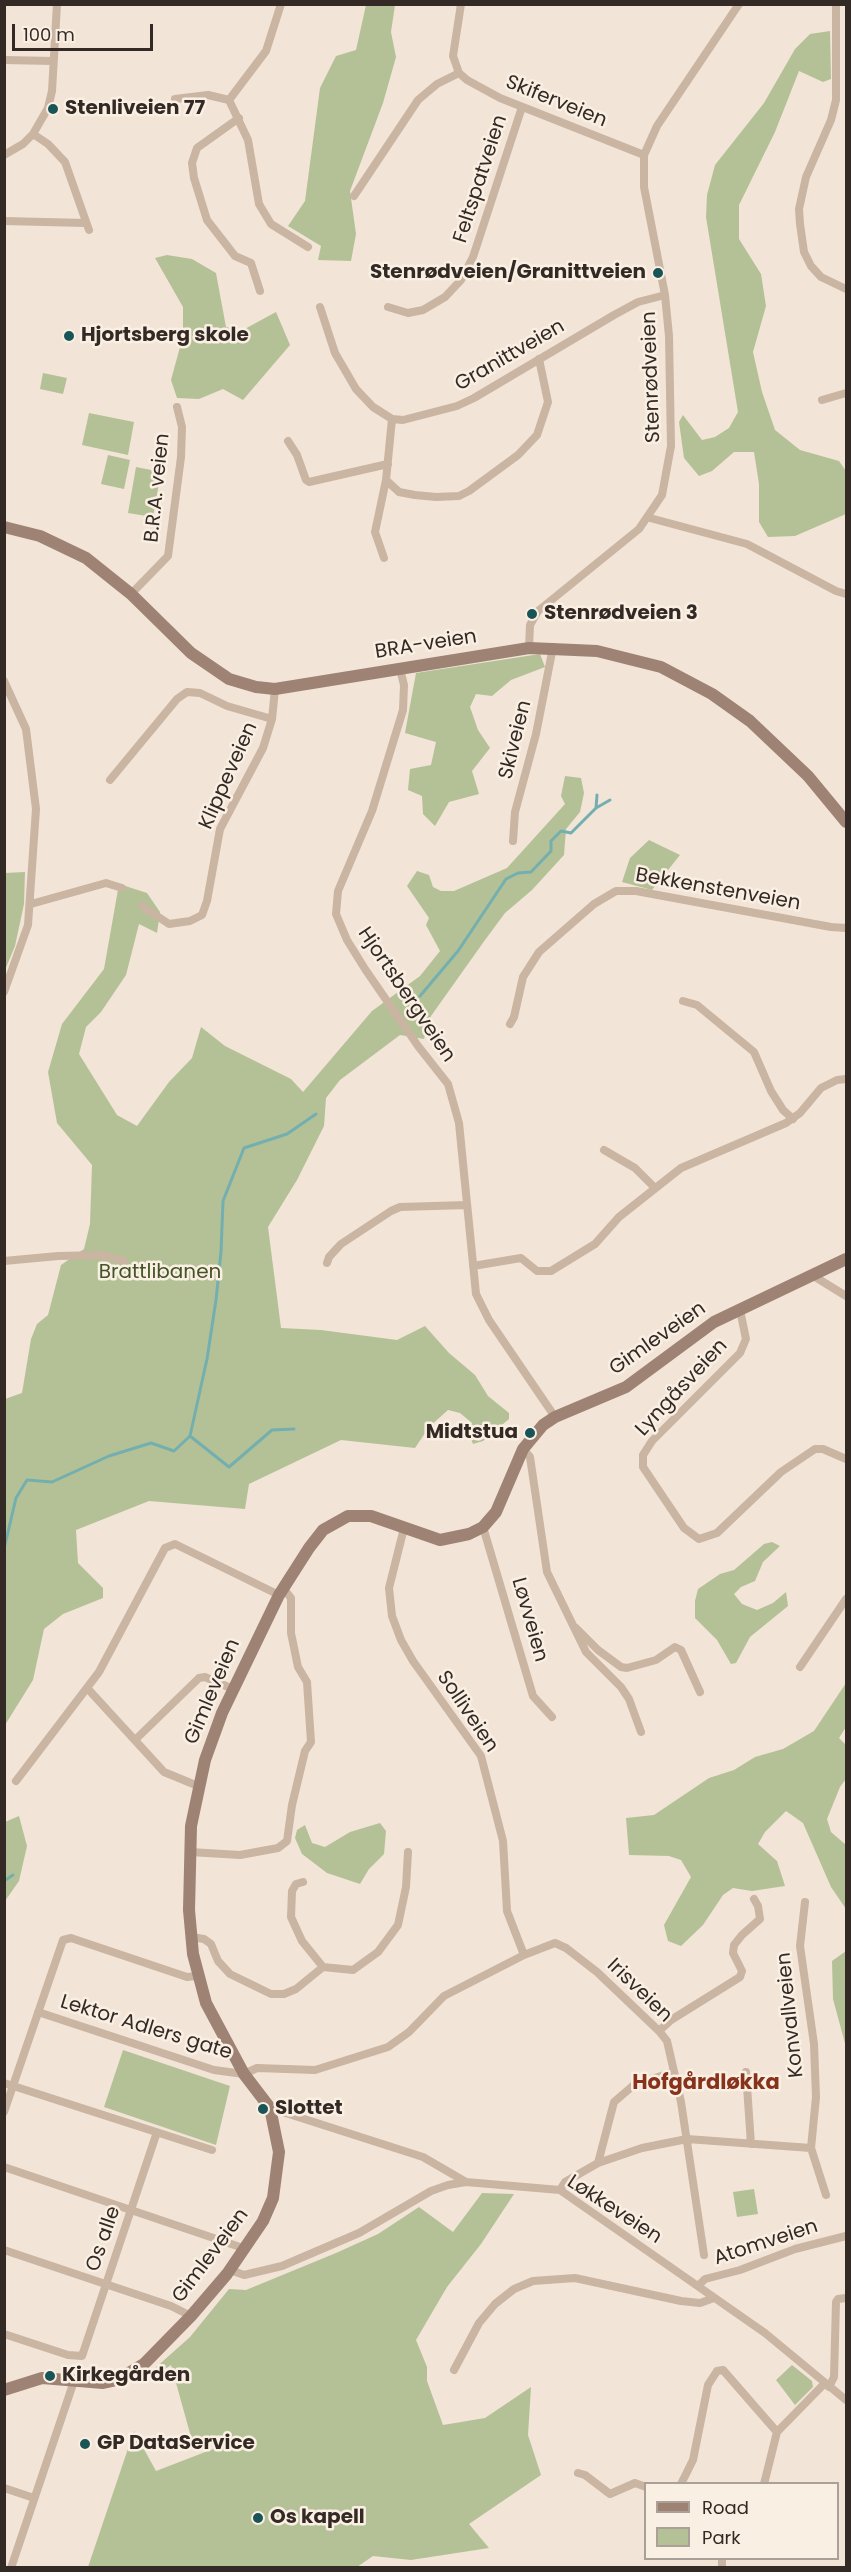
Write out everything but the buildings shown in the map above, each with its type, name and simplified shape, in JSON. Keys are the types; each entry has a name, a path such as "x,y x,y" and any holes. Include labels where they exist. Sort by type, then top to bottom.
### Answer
{"street":[{"path":"4,155 23,144 33,134 51,99 57,4"},
{"path":"229,100 266,51 281,4"},
{"path":"354,195 418,100 437,84 459,73 453,46 461,4"},
{"name":"Stenrødveien","path":"530,648 530,625 538,611 639,529 650,518 662,495 671,446 669,336 665,295 644,187 644,155 657,126 739,4"},
{"path":"836,4 838,80 836,100 831,120 806,177 799,208 804,252 811,266 820,278 846,289"},
{"path":"4,60 53,61"},
{"name":"Skiferveien","path":"459,73 478,87 522,107 644,155"},
{"path":"175,99 208,95 229,100 248,140 259,204 272,224 308,247"},
{"name":"Feltspatveien","path":"388,307 408,313 423,310 445,297 461,280 473,257 522,107"},
{"path":"239,118 197,148 192,163 194,178 207,220 235,256 251,263 260,291"},
{"path":"4,221 87,226 65,162 48,144 33,134"},
{"name":"Granittveien","path":"392,419 403,420 457,406 638,302 665,295"},
{"path":"320,307 335,353 356,389 373,407 392,419 386,480 375,532 384,558"},
{"path":"386,480 399,492 436,497 459,496 499,471 537,435 546,412 547,393 539,359"},
{"path":"822,400 846,393"},
{"name":"B.R.A. veien","path":"131,594 168,556 182,457 182,427 177,407"},
{"path":"288,441 309,482 322,482 388,464"},
{"path":"650,518 747,544 836,591 846,594"},
{"name":"BRA-veien","path":"4,527 40,536 74,551 102,569 191,653 218,673 242,683 275,689 530,648 553,647 597,651 661,667 707,690 769,737 808,776 846,822"},
{"name":"Skiveien","path":"513,841 515,812 536,734 553,647"},
{"name":"Hjortsbergveien","path":"400,669 404,686 404,710 372,812 338,891 336,914 347,940 365,969 418,1047 448,1084 459,1123 476,1294 489,1320 555,1417"},
{"path":"4,681 22,718 32,766 36,809 31,904 23,942 4,992"},
{"name":"Klippeveien","path":"142,906 169,924 190,921 202,915 207,901 220,829 263,747 272,719 275,689"},
{"path":"110,780 177,699 187,692 200,693 227,706 272,719"},
{"path":"31,904 106,883 122,888"},
{"name":"Bekkenstenveien","path":"510,1024 514,1017 523,977 539,952 594,904 616,891 636,891 846,928"},
{"path":"683,1001 697,1005 754,1052 761,1062 771,1091 783,1110 793,1119"},
{"path":"473,1266 521,1258 537,1271 551,1271 595,1244 619,1217 654,1187 699,1160 793,1119 821,1088 837,1080 846,1079"},
{"path":"604,1150 635,1168 654,1187"},
{"path":"327,1263 329,1257 341,1244 400,1207 467,1205"},
{"path":"4,1261 103,1255 124,1261"},
{"name":"Gimleveien","path":"4,2390 42,2378 89,2384 117,2380 144,2364 191,2316 230,2270 264,2221 273,2198 279,2175 279,2152 270,2108 244,2074 206,2003 198,1976 191,1937 191,1826 198,1786 213,1733 281,1592 309,1548 324,1530 339,1519 371,1516 440,1540 456,1539 483,1527 496,1512 523,1449 537,1431 555,1417 626,1387 702,1330 846,1259"},
{"path":"812,1275 846,1296"},
{"name":"Lyngåsveien","path":"740,1310 746,1339 740,1353 652,1442 643,1455 643,1467 684,1528 699,1539 717,1533 781,1472 815,1449 824,1449 846,1459"},
{"path":"523,1449 530,1457 547,1572 586,1652 629,1699 641,1725 641,1732"},
{"name":"Løvveien","path":"483,1527 533,1696 552,1717"},
{"name":"Solliveien","path":"404,1528 389,1588 392,1616 401,1640 413,1661 481,1756 503,1841 507,1911 524,1955"},
{"path":"16,1780 88,1689 165,1548 175,1544 291,1598 293,1640 298,1667 307,1682 311,1742 305,1751 292,1805 287,1841 278,1848 240,1855 190,1852"},
{"path":"800,1667 846,1599"},
{"path":"573,1626 597,1650 621,1667 634,1668 656,1660 675,1647 681,1650 700,1692"},
{"path":"135,1740 199,1678 205,1677 233,1689"},
{"path":"88,1689 164,1772 198,1786"},
{"path":"191,1937 204,1939 211,1944 218,1961 230,1974 271,1994 284,1994 296,1989 323,1967 353,1970 372,1957 398,1925 403,1907 408,1852"},
{"path":"303,1882 296,1884 292,1891 291,1917 302,1941 323,1967"},
{"path":"659,2031 671,2019 740,1977 742,1971 733,1953 734,1945 760,1918 754,1899"},
{"name":"Konvallveien","path":"806,1902 800,1946 814,2044 816,2097 811,2148 826,2195"},
{"path":"4,2112 63,1940 71,1938 187,1977 198,1976"},
{"name":"Irisveien","path":"244,2074 257,2068 315,2070 388,2047 409,2032 444,1996 524,1955 555,1943 566,1948 597,1972 659,2031 668,2045 687,2139 704,2255"},
{"name":"Lektor Adlers gate","path":"38,2012 214,2070 244,2074"},
{"path":"598,2163 614,2102 635,2084 674,2072"},
{"path":"746,2072 751,2144"},
{"path":"4,2083 212,2150"},
{"path":"270,2108 423,2157 466,2182"},
{"name":"Os alle","path":"4,2334 68,2355 82,2356 157,2132"},
{"path":"560,2190 565,2182 598,2163 642,2148 687,2139 811,2148"},
{"path":"4,2167 246,2248"},
{"name":"Løkkeveien","path":"230,2270 244,2275 282,2266 359,2233 431,2191 466,2182 560,2190 765,2333 846,2400"},
{"name":"Atomveien","path":"698,2286 705,2279 741,2270 795,2249 846,2236"},
{"path":"4,2250 171,2306 191,2316"},
{"path":"454,2370 460,2354 479,2323 495,2304 514,2289 533,2281 574,2278 681,2301 700,2303 714,2298"},
{"path":"764,2482 777,2432 834,2377 836,2302 846,2298"},
{"path":"682,2482 693,2460 708,2385 717,2371 723,2370 777,2432"},
{"path":"11,2568 74,2381"},
{"path":"578,2473 585,2475 610,2494 635,2482 644,2486"},
{"path":"4,2488 34,2498"}],"green space":[{"path":"366,5 395,5 391,32 396,57 383,103 350,191 356,234 351,261 318,260 321,246 288,226 305,201 320,88 336,56 356,50"},
{"path":"830,31 831,79 823,82 799,71 775,132 739,205 739,239 761,274 766,306 753,352 762,392 775,430 800,450 839,461 846,471 846,514 795,536 768,537 759,522 759,484 754,452 734,452 712,471 699,476 684,458 679,422 683,415 702,440 715,437 729,428 738,412 706,217 707,195 715,165 764,103 795,49 810,34"},
{"path":"167,255 192,259 216,273 226,327 241,331 276,312 290,345 243,400 223,389 199,399 177,398 171,380 183,336 183,307 155,258"},
{"path":"43,373 67,378 63,394 40,389"},
{"path":"89,413 134,422 128,455 82,445"},
{"path":"108,455 130,460 124,489 101,484"},
{"path":"136,467 161,472 153,517 128,513"},
{"path":"540,654 545,667 511,680 492,696 476,694 470,707 478,730 490,748 472,771 479,794 449,802 435,826 423,814 422,796 408,790 410,769 431,765 436,742 405,733 416,673"},
{"name":"Brattlibanen","path":"565,776 581,778 584,793 580,812 566,829 564,855 532,890 505,913 431,1016 424,1039 400,1035 340,1080 326,1098 324,1126 297,1180 268,1227 281,1328 321,1330 397,1340 425,1326 449,1353 475,1375 488,1396 509,1413 509,1419 483,1441 473,1444 469,1434 472,1423 460,1413 448,1410 429,1427 415,1448 341,1440 249,1484 245,1509 149,1501 76,1530 78,1563 103,1588 103,1598 63,1614 44,1629 33,1680 5,1725 5,1399 22,1393 31,1339 37,1324 48,1315 61,1265 84,1249 90,1224 92,1165 57,1123 48,1072 62,1024 104,969 119,884 147,893 160,912 157,933 139,924 126,975 101,1012 86,1027 79,1054 117,1115 137,1126 169,1082 192,1058 201,1027 225,1046 291,1079 303,1092 372,1011 420,976 440,951 426,925 429,918 407,886 417,871 429,875 433,887 441,891 454,891 507,868 565,804 561,796"},
{"path":"649,840 680,855 652,890 622,882 630,858"},
{"path":"25,872 24,904 15,946 5,970 5,873"},
{"path":"772,1542 780,1546 763,1562 755,1581 741,1587 734,1594 742,1604 757,1610 773,1603 786,1592 788,1606 750,1637 736,1663 731,1664 717,1640 695,1618 698,1589 720,1574 734,1570 764,1544"},
{"path":"846,1683 846,1727 839,1738 846,1745 846,1779 840,1787 827,1819 831,1832 846,1845 846,1909 831,1887 803,1823 786,1811 765,1832 758,1844 777,1861 785,1886 752,1891 733,1888 723,1895 703,1925 681,1946 668,1941 664,1925 691,1877 681,1860 669,1856 629,1855 626,1818 654,1815 709,1778 734,1770 755,1757 783,1749 814,1731"},
{"path":"19,1816 27,1846 19,1881 5,1901 5,1822"},
{"path":"380,1823 386,1831 384,1854 369,1869 360,1884 327,1873 302,1854 295,1838 297,1830 305,1825 312,1843 325,1847 350,1832"},
{"path":"846,1951 846,2047 833,1999 832,1961"},
{"path":"123,2050 230,2086 216,2145 104,2107"},
{"path":"754,2189 758,2214 737,2217 733,2192"},
{"path":"482,2193 514,2194 481,2244 447,2287 416,2340 427,2367 427,2381 443,2425 485,2418 531,2387 528,2435 541,2475 469,2524 489,2548 411,2560 373,2556 357,2567 88,2567 134,2431 156,2471 226,2444 219,2435 193,2444 171,2365 156,2375 153,2370 190,2337 229,2289 246,2290 336,2253 378,2234 419,2207 453,2232"},
{"path":"792,2365 812,2381 813,2387 795,2405 776,2380"}],"waterway":[{"path":"596,808 597,795"},
{"path":"420,996 458,951 506,879 518,873 531,872 551,851 551,841 561,831 571,833 596,808 610,800"},
{"path":"190,1436 207,1359 216,1300 223,1201 244,1148 287,1134 316,1114"},
{"path":"4,1549 16,1498 27,1480 52,1482 109,1456 151,1443 174,1451 190,1436 229,1467 272,1430 294,1429"},
{"path":"4,1881 13,1875"}],"place":[{"name":"Stenliveien 77","path":"53,109"},
{"name":"Stenrødveien/Granittveien","path":"658,273"},
{"name":"Hjortsberg skole","path":"69,336"},
{"name":"Stenrødveien 3","path":"532,614"},
{"name":"Midtstua","path":"530,1433"},
{"name":"Slottet","path":"263,2109"},
{"name":"Kirkegården","path":"50,2376"},
{"name":"GP DataService","path":"85,2444"},
{"name":"Os kapell","path":"258,2518"}],"district":[{"name":"Hofgårdløkka","path":"706,2084"}]}
